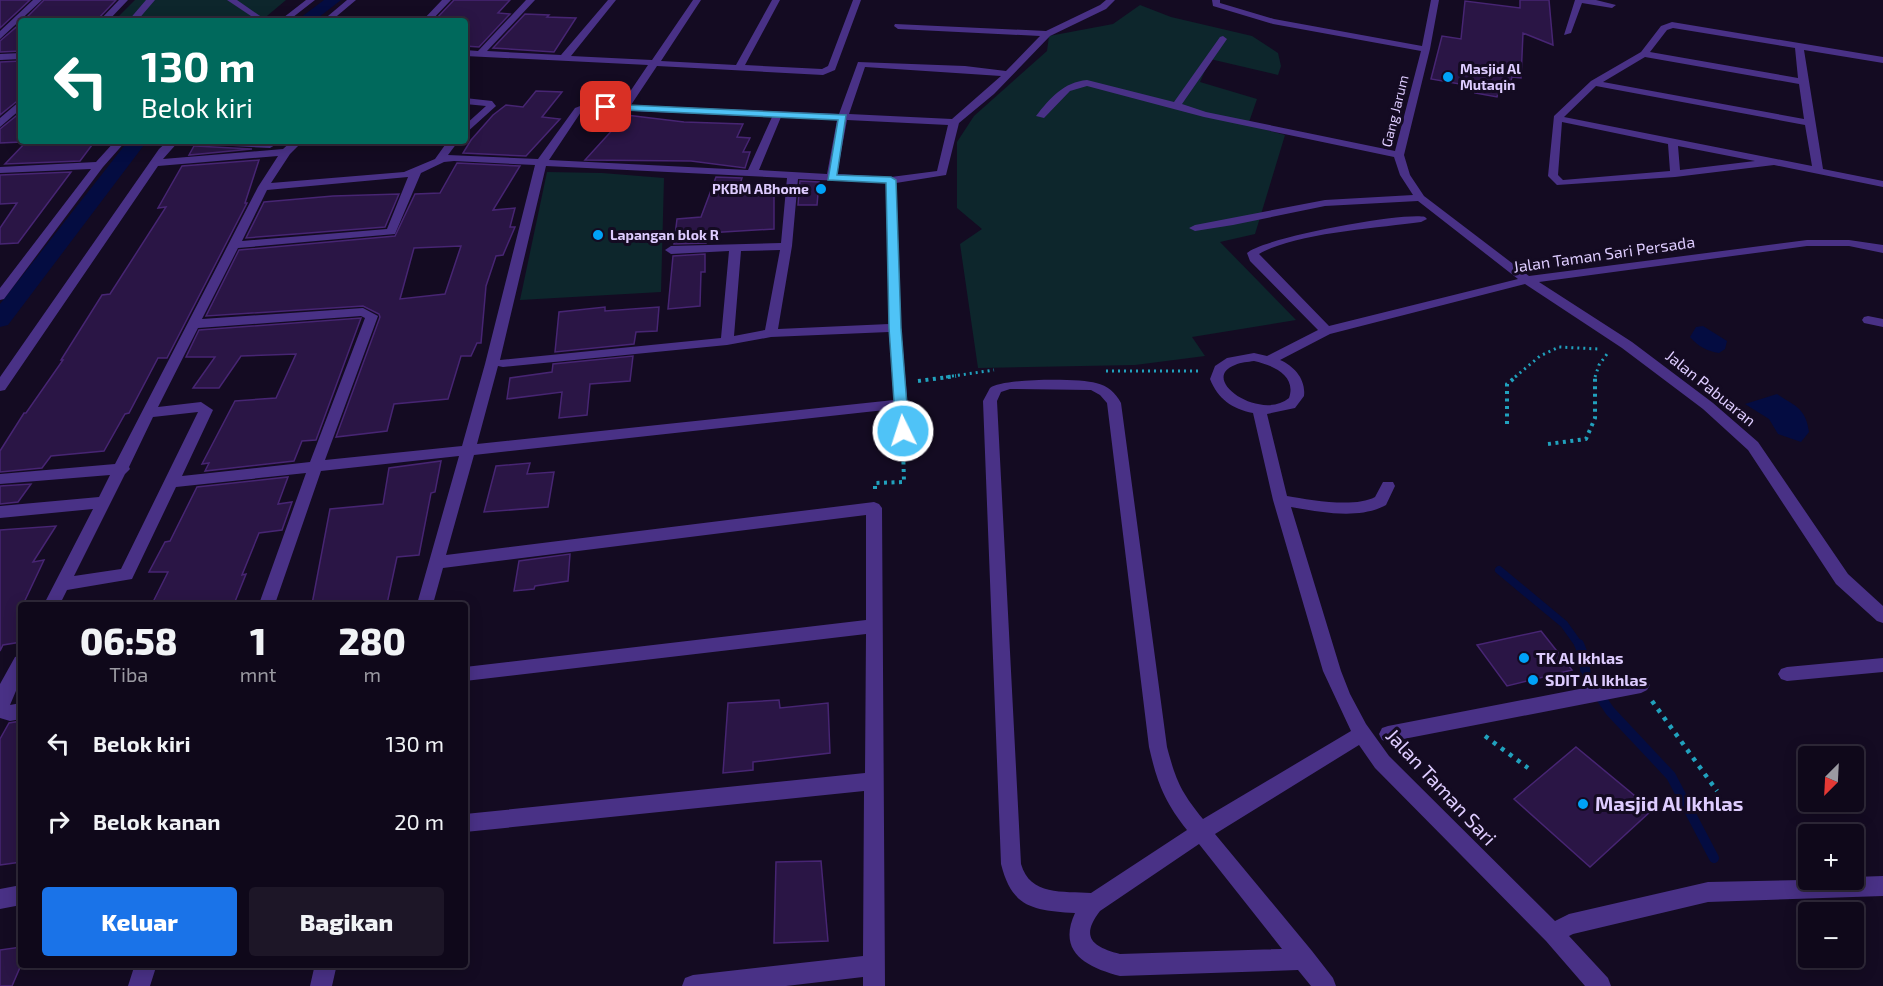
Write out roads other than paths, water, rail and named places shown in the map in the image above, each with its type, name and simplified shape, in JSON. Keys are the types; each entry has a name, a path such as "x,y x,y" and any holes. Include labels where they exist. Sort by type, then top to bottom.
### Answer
{"street":[{"path":"19,18 38,0"},
{"path":"106,18 124,0"},
{"path":"135,18 151,0"},
{"path":"231,0 259,18"},
{"path":"287,18 311,0"},
{"path":"330,18 352,0"},
{"path":"429,18 447,0"},
{"path":"480,54 531,0"},
{"path":"564,58 612,0"},
{"path":"624,108 697,0"},
{"path":"739,67 776,0"},
{"path":"468,53 829,71 856,0"},
{"path":"440,158 831,178 891,180 931,177 942,173 954,122 1005,78 1047,34 1103,7 1111,0"},
{"path":"1216,0 1216,4 1273,21 1426,49"},
{"name":"Gang Jarum","path":"1435,0 1426,49 1399,155 1405,175 1420,198 1527,280"},
{"path":"1567,33 1580,0 1612,4"},
{"path":"0,36 18,19"},
{"path":"1774,162 1675,174 1561,183 1554,176 1557,118 1594,83 1644,54 1664,28 1672,25 1883,60"},
{"path":"898,26 1047,34"},
{"path":"1177,105 1223,39"},
{"path":"1799,45 1818,171"},
{"path":"1644,54 1803,82"},
{"path":"0,57 18,56"},
{"path":"831,178 843,117 857,71 1005,78"},
{"path":"1041,116 1069,86 1075,83 1087,83 1204,114 1399,155"},
{"path":"1594,83 1810,123"},
{"path":"468,100 489,103 491,106 468,128"},
{"path":"0,124 18,106"},
{"path":"425,602 492,364 541,162 578,110 588,106 954,122"},
{"path":"752,173 778,114"},
{"path":"1557,118 1883,184"},
{"path":"1673,141 1675,174"},
{"path":"0,296 99,165 118,144"},
{"path":"0,387 154,163 171,144"},
{"path":"243,144 291,147"},
{"path":"263,187 368,179 416,172 440,158 451,144"},
{"path":"154,163 291,147"},
{"path":"53,602 123,469 263,187 291,147"},
{"path":"0,170 99,165"},
{"path":"234,245 391,232 416,172"},
{"path":"771,333 786,246 793,176"},
{"path":"891,180 895,328 903,431"},
{"path":"1195,228 1325,203 1420,198"},
{"path":"1326,331 1254,258 1253,253 1263,246 1289,240 1421,219"},
{"name":"Jalan Taman Sari Persada","path":"1269,360 1326,331 1527,280 1807,243 1849,243 1883,249"},
{"path":"671,250 786,246"},
{"path":"727,341 735,247"},
{"name":"Jalan Pabuaran","path":"1527,280 1627,345 1708,406 1753,446 1842,579 1883,616"},
{"path":"193,324 363,312 372,316 268,602"},
{"path":"1868,320 1883,323"},
{"path":"503,363 727,341 771,333 895,328"},
{"path":"1246,358 1269,360 1292,374 1298,383 1299,392 1295,401 1286,407 1274,411 1243,407 1219,390 1216,380 1218,370 1226,362 1246,358"},
{"path":"1093,904 1035,896 1021,889 1015,880 1011,864 990,401 992,393 998,387 1010,385 1092,386 1110,395 1114,403 1158,747 1166,779 1176,801 1325,986"},
{"path":"172,482 901,404"},
{"path":"63,584 126,575 206,410 201,407 150,413"},
{"name":"Jalan Taman Sari","path":"1259,410 1281,500 1340,696 1361,734 1382,762 1553,934 1600,986"},
{"path":"0,479 123,469"},
{"path":"1281,500 1306,505 1367,506 1378,504 1388,486"},
{"path":"0,512 105,502"},
{"path":"436,563 874,508 874,976 693,986"},
{"path":"468,674 875,626"},
{"path":"1787,674 1883,665"},
{"path":"18,668 2,697 0,709 18,711"},
{"path":"1388,734 1641,685"},
{"path":"1304,960 1120,965 1095,958 1085,950 1079,941 1077,930 1079,922 1093,904 1200,832 1361,734"},
{"path":"468,823 875,781"},
{"path":"1553,934 1569,924 1708,892 1883,886"},
{"path":"0,898 18,895"},
{"path":"139,986 145,968"},
{"path":"321,986 325,968"}],"waterway":[{"path":"308,18 334,0"},
{"path":"0,320 136,144"},
{"path":"1499,570 1564,624 1579,645"},
{"path":"1579,644 1586,676 1610,711 1671,776 1714,858"}],"place":[{"name":"Masjid Al Mutaqin","path":"1448,77"},
{"name":"PKBM ABhome","path":"821,189"},
{"name":"Lapangan blok R","path":"598,235"},
{"name":"TK Al Ikhlas","path":"1524,658"},
{"name":"SDIT Al Ikhlas","path":"1533,680"},
{"name":"Masjid Al Ikhlas","path":"1583,804"}]}
